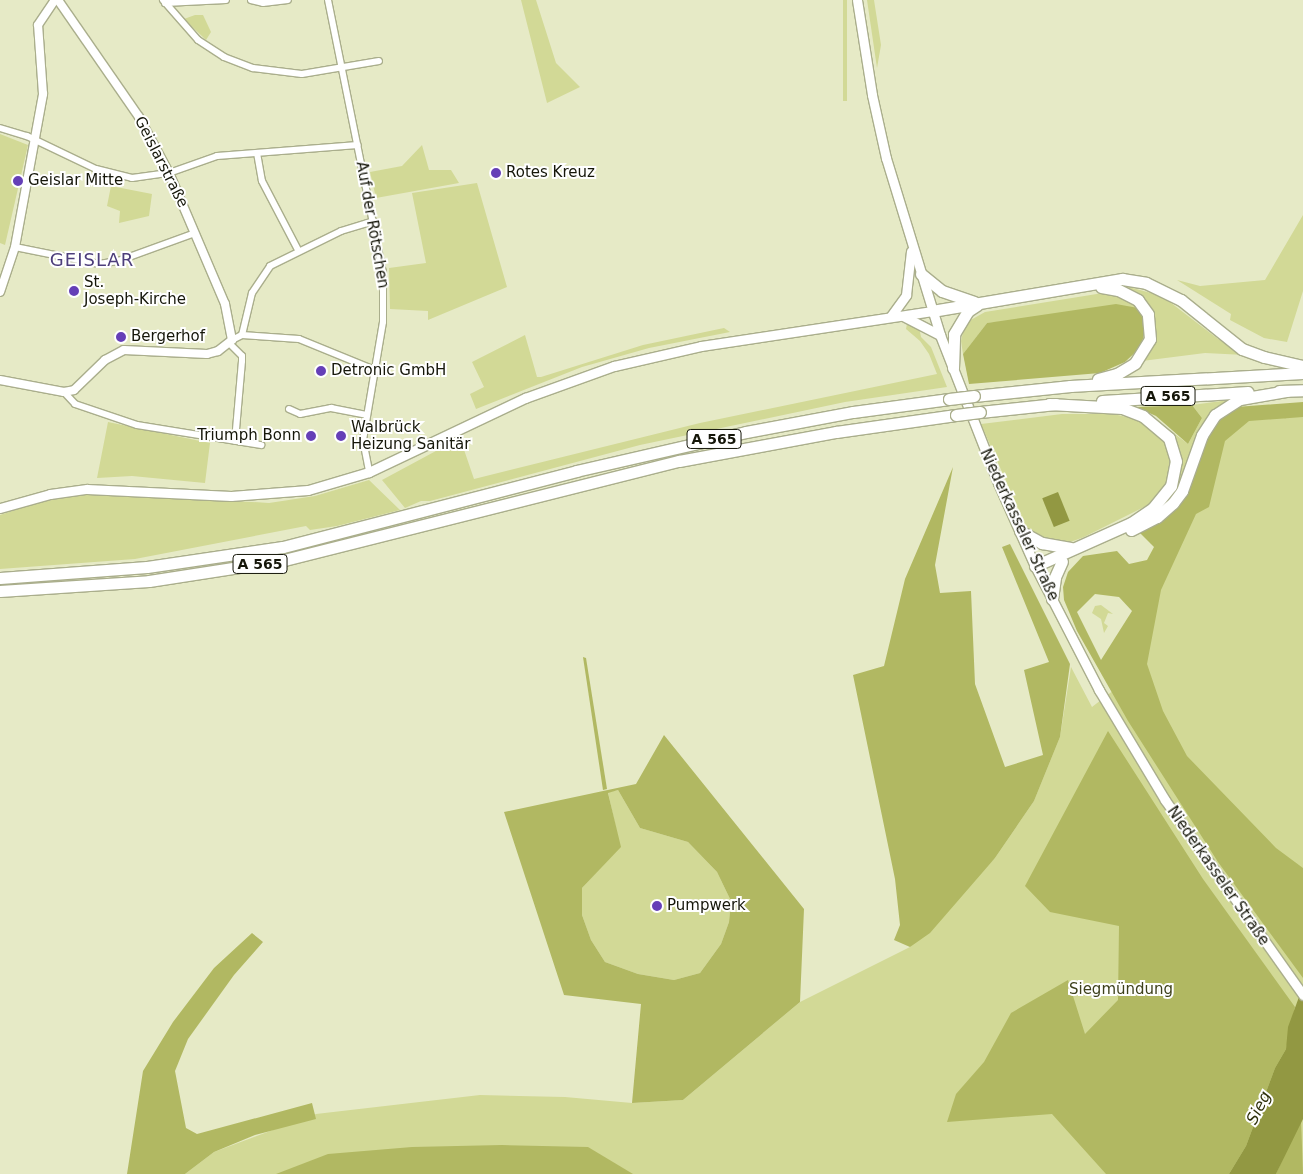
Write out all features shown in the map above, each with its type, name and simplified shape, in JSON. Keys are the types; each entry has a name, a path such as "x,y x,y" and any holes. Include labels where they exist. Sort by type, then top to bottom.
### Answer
{"highway":[{"path":"921,274 942,291 978,304"},
{"path":"932,311 1122,280 1146,283 1181,300 1242,349 1264,357 1303,366"},
{"path":"1070,386 1117,374 1139,359 1150,339 1148,314 1138,300 1118,290 1092,286"},
{"path":"953,368 954,334 968,311 978,304"},
{"name":"A 565","path":"0,578 147,567 283,547 576,472 746,432 853,412 1070,386 1303,373"},
{"path":"1037,569 1062,561 1151,520 1173,503 1182,491 1205,429 1228,404 1240,399 1287,390"},
{"name":"A 565","path":"0,591 149,581 284,560 679,461 836,432 1049,404 1303,390"},
{"path":"1037,569 1072,548 1131,523 1153,508 1170,486 1176,462 1168,438 1143,416 1122,408 1049,404"},
{"path":"1020,531 1042,543 1072,548"},
{"path":"1052,599 1055,577 1062,561"}],"main road":[{"name":"Niederkasseler Straße","path":"857,0 878,122 932,311 953,368 1037,569 1099,690 1165,800 1303,995"},
{"path":"891,316 906,295 912,243"},
{"path":"0,508 50,494 87,489 271,495 308,490 369,472 525,398 614,366 701,346 932,311"},
{"path":"901,315 940,335"}],"street":[{"path":"0,292 15,247 43,94 38,25 56,0"},
{"name":"Geislarstraße","path":"56,0 139,117 169,173 225,304 230,341"},
{"path":"164,1 226,0"},
{"path":"251,0 263,3 288,0"},
{"name":"Auf der Rötschen","path":"328,0 383,272 384,299 375,370 363,440 369,472"},
{"path":"164,1 198,40 224,57 253,68 286,74 341,68 379,61"},
{"path":"0,128 34,140 119,177 143,178 169,173 217,156 358,145"},
{"path":"257,153 262,181 298,250"},
{"path":"242,335 247,307 260,277 270,266 298,250 341,231 374,221"},
{"path":"15,247 99,264 118,261 195,233"},
{"path":"0,380 64,392 74,390 105,360 124,350 207,354 242,335 299,339 375,370"},
{"path":"230,341 242,356 235,441"},
{"path":"64,392 75,404 138,425 261,445"},
{"path":"289,409 300,414 331,408 366,415"}],"green space":[{"path":"521,0 536,0 556,63 580,87 547,103"},
{"path":"843,0 847,0 847,101 843,101"},
{"path":"867,0 874,0 881,45 877,68"},
{"path":"195,15 203,15 211,32 206,40 184,19"},
{"path":"0,134 28,145 5,245 0,243"},
{"path":"422,145 429,170 451,170 459,183 376,198 370,172 402,166"},
{"path":"477,183 507,287 428,320 428,311 390,309 389,268 426,263 412,193"},
{"path":"111,186 152,194 149,216 119,223 120,211 107,206"},
{"path":"1303,215 1303,291 1287,342 1264,338 1230,320 1231,314 1177,280 1200,286 1265,280"},
{"path":"1125,286 1162,296 1218,339 1245,355 1205,353 1142,361 1153,338 1153,326"},
{"path":"1103,293 1128,299 1138,308 987,323 963,354 961,341 964,328 969,321 985,312"},
{"path":"1116,304 1138,308 1146,326 1141,347 1125,362 1100,373 969,384 963,354 987,323"},
{"path":"907,324 919,327 921,337 931,347 947,387 845,402 640,445 430,501 421,501 405,508 382,480 460,438 474,479 700,423 937,374 929,354 920,341 906,329"},
{"path":"724,328 730,332 649,348 582,367 476,409 470,394 484,387 472,362 525,335 537,377 541,377 643,345"},
{"path":"1229,400 1176,486 1181,470 1180,455 1177,443 1167,428 1188,444 1202,418 1192,405"},
{"path":"1303,402 1303,417 1249,421 1225,441 1209,507 1196,514 1161,590 1147,664 1163,711 1187,756 1276,848 1303,868 1303,978 1218,862 1128,721 1077,631 1064,600 1063,587 1068,572 1083,556 1117,551 1129,564 1147,560 1154,547 1137,530 1154,522 1200,457 1210,431 1221,415 1236,407","holes":["1095,594 1119,597 1132,611 1101,660 1077,612"]},
{"path":"1192,405 1202,418 1188,444 1156,416 1136,407"},
{"name":"Siegmündung","path":"1303,411 1303,1174 185,1174 214,1152 316,1114 480,1095 565,1097 632,1103 683,1100 800,1002 910,947 995,858 1034,801 1060,737 1071,667 1092,707 1132,676 1157,575 1226,423"},
{"path":"1062,414 1113,414 1136,419 1162,437 1170,456 1171,468 1166,487 1154,502 1084,537 1065,544 1054,543 1027,529 981,424"},
{"path":"108,422 210,443 205,483 132,476 97,478"},
{"path":"953,467 935,565 940,593 971,591 975,684 1005,767 1043,755 1024,670 1049,662 1002,547 1010,544 1070,664 1060,737 1034,801 995,858 930,933 910,947 894,940 900,925 895,879 853,675 884,666 905,579"},
{"path":"369,480 400,510 337,526 310,530 306,526 135,559 0,569 0,515 39,502 98,493 269,503 315,496"},
{"path":"1101,605 1113,614 1108,613 1104,623 1108,626 1104,633 1101,619 1092,613 1095,606"},
{"path":"583,657 586,658 607,789 603,790"},
{"path":"1108,731 1203,879 1295,1007 1286,1049 1275,1068 1246,1146 1229,1174 1106,1174 1052,1114 947,1122 956,1094 984,1062 1011,1013 1068,980 1085,1034 1118,1000 1119,926 1050,912 1025,886"},
{"path":"664,735 804,909 800,1002 683,1100 632,1103 641,1004 564,995 504,812 636,784","holes":["618,790 640,828 688,842 717,872 731,901 729,922 721,944 700,973 674,980 638,974 605,962 591,940 582,915 582,888 621,847 608,793"]},
{"path":"618,790 640,828 688,842 717,872 731,901 729,922 721,944 700,973 674,980 638,974 605,962 591,940 582,915 582,888 620,847 608,792"},
{"path":"252,933 263,942 234,975 188,1039 175,1071 186,1128 197,1134 312,1103 316,1119 255,1135 214,1152 185,1174 127,1174 143,1071 173,1022 214,968"},
{"path":"1301,1118 1303,1174 1276,1174"},
{"path":"502,1145 588,1147 633,1174 276,1174 328,1154 412,1147"}],"shaded area":[{"path":"1058,492 1070,521 1054,527 1042,498"},
{"path":"1303,986 1303,1119 1276,1174 1229,1174 1246,1146 1275,1068 1286,1049 1288,1027"}],"place":[{"name":"Rotes Kreuz","path":"496,173"},
{"name":"Geislar Mitte","path":"18,181"},
{"name":"St. Joseph-Kirche","path":"74,291"},
{"name":"Bergerhof","path":"121,337"},
{"name":"Detronic GmbH","path":"321,371"},
{"name":"Triumph Bonn","path":"311,436"},
{"name":"Walbrück Heizung Sanitär","path":"341,436"},
{"name":"Pumpwerk","path":"657,906"}],"district":[{"name":"GEISLAR","path":"92,260"}],"water label":[{"name":"Sieg","path":"1259,1108"}]}
